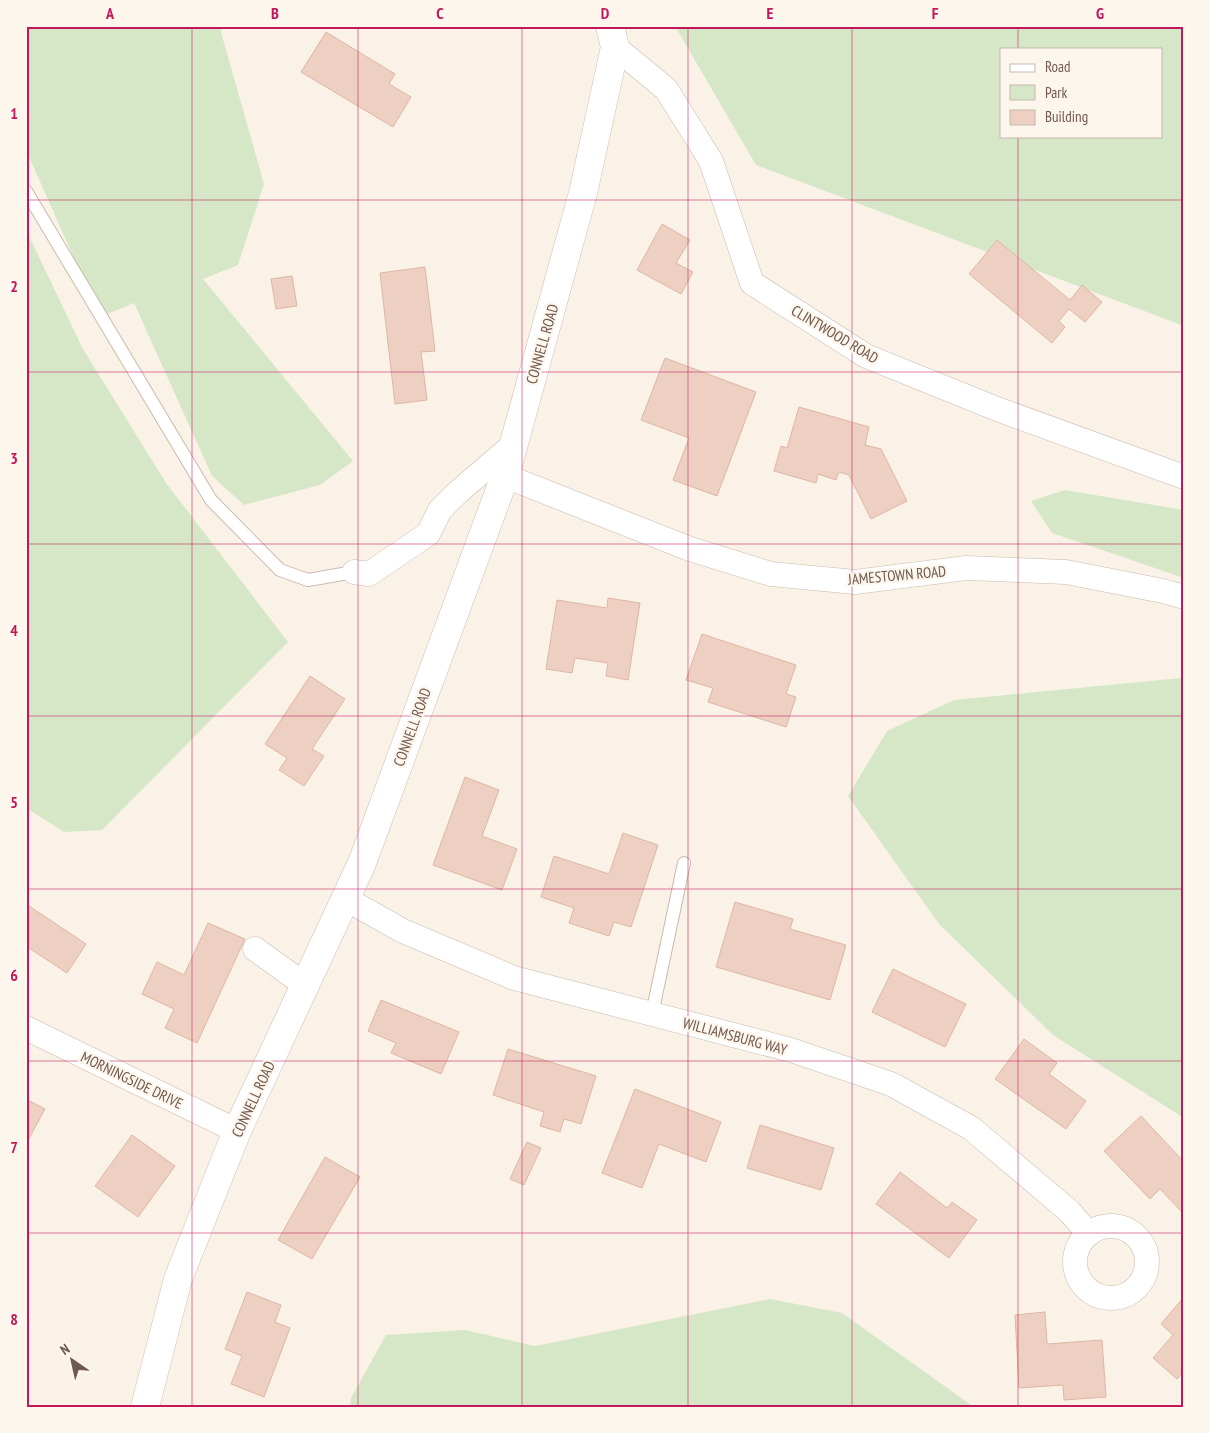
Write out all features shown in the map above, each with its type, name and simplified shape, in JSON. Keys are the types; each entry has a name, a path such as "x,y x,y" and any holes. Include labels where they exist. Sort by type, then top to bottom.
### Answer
{"main road":[{"name":"CONNELL ROAD","path":"145,1407 178,1279 237,1132 366,854 505,476 583,193 613,37"}],"street":[{"name":"CLINTWOOD ROAD","path":"613,37 666,89 711,161 752,283 866,356 997,409 1184,478"},
{"path":"354,572 369,574 428,534 440,510 456,493 514,444"},
{"name":"JAMESTOWN ROAD","path":"505,476 690,549 771,574 855,582 966,568 1066,572 1163,591 1184,597"},
{"name":"WILLIAMSBURG WAY","path":"346,899 403,932 514,978 791,1050 891,1084 971,1128 1069,1211 1090,1234"},
{"path":"255,949 306,985"},
{"name":"MORNINGSIDE DRIVE","path":"26,1028 237,1132"}],"lane":[{"path":"26,192 211,500 280,570 308,580 354,572"},
{"path":"652,1014 684,863"}],"green space":[{"path":"26,26 222,26 221,32 264,184 238,265 203,279 353,461 320,485 244,505 212,476 134,303 100,317 26,150"},
{"path":"675,26 1184,26 1184,326 756,165"},
{"path":"26,230 83,349 166,483 288,642 102,830 64,832 26,808"},
{"path":"1065,490 1184,510 1184,578 1052,533 1031,501"},
{"path":"1184,678 1184,1118 1053,1035 939,924 848,796 887,731 954,700"},
{"path":"770,1299 842,1313 974,1407 350,1407 351,1398 386,1335 465,1330 535,1346"}],"building":[{"path":"326,32 395,74 389,84 411,97 393,127 301,72"},
{"path":"662,224 690,240 676,263 693,272 681,294 637,270"},
{"path":"997,240 1070,300 1082,285 1102,302 1085,322 1069,309 1059,321 1065,327 1052,343 969,274"},
{"path":"425,267 435,351 421,352 427,400 395,404 380,273"},
{"path":"292,276 297,306 276,309 271,279"},
{"path":"665,358 756,392 717,496 673,480 689,438 641,420"},
{"path":"799,407 869,427 865,445 881,449 907,501 871,519 849,475 839,472 836,480 818,474 816,483 774,471 781,446 787,448"},
{"path":"608,598 640,603 628,680 606,676 608,663 575,658 572,673 546,669 557,600 607,608"},
{"path":"702,634 796,665 786,694 796,697 786,727 708,702 713,688 686,680"},
{"path":"310,676 345,699 312,749 324,756 304,786 279,770 287,758 265,744"},
{"path":"465,777 499,790 482,836 517,849 502,890 433,865"},
{"path":"623,833 658,845 631,927 614,922 609,936 569,923 574,908 541,897 554,856 609,874"},
{"path":"735,902 793,919 790,929 846,945 830,1000 716,967"},
{"path":"26,904 86,944 67,973 26,946"},
{"path":"208,923 245,939 197,1043 165,1028 174,1009 142,994 157,962 184,975"},
{"path":"893,969 966,1004 945,1047 872,1012"},
{"path":"381,1000 459,1032 441,1074 391,1053 396,1043 368,1031"},
{"path":"1024,1039 1057,1063 1049,1074 1086,1101 1066,1129 995,1079"},
{"path":"508,1049 596,1076 581,1124 564,1119 560,1132 540,1126 544,1112 493,1095"},
{"path":"635,1089 721,1122 706,1162 659,1144 642,1188 602,1173"},
{"path":"26,1099 45,1109 26,1144"},
{"path":"1141,1116 1184,1162 1184,1214 1160,1189 1150,1199 1104,1151"},
{"path":"760,1125 834,1148 821,1190 747,1168"},
{"path":"132,1135 175,1166 138,1217 95,1186"},
{"path":"527,1142 541,1148 524,1185 510,1179"},
{"path":"325,1157 360,1177 312,1259 278,1240"},
{"path":"900,1172 947,1208 952,1202 977,1220 949,1258 876,1204"},
{"path":"247,1292 281,1305 275,1322 290,1328 264,1397 231,1384 242,1356 225,1349"},
{"path":"1184,1297 1184,1372 1177,1379 1153,1358 1173,1335 1161,1324"},
{"path":"1045,1312 1047,1344 1102,1340 1106,1397 1064,1400 1063,1385 1019,1388 1015,1315"}]}
